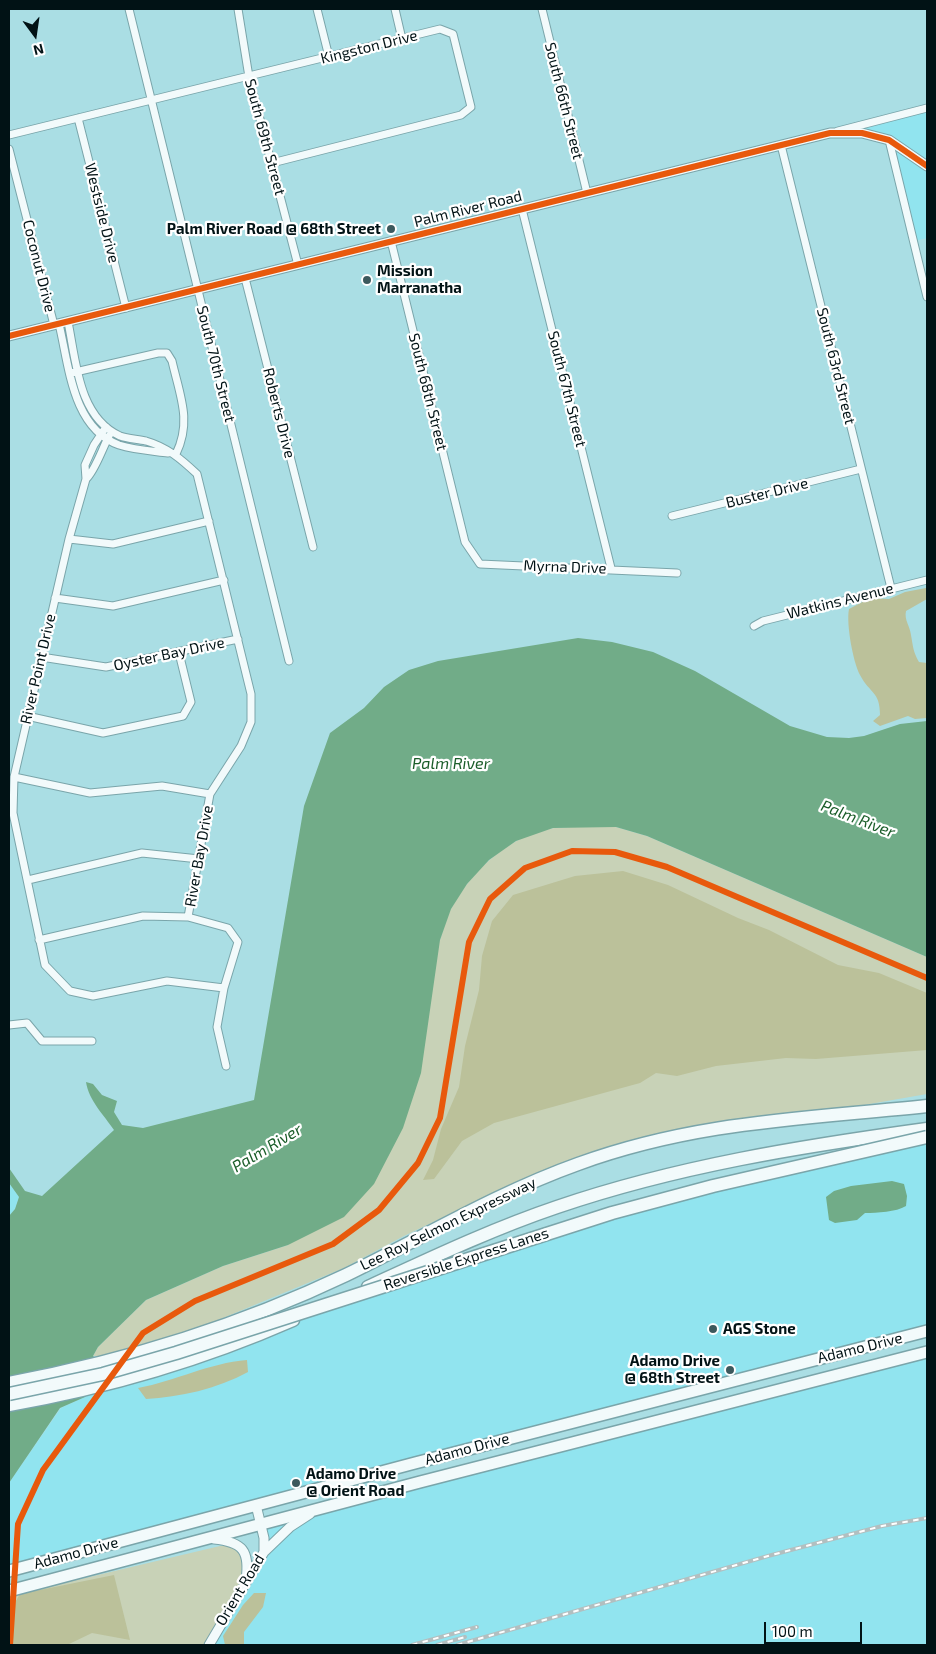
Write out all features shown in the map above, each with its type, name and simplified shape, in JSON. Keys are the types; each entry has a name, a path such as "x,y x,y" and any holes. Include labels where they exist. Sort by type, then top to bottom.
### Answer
{"highway":[{"name":"Lee Roy Selmon Expressway","path":"9,1383 109,1361 160,1347 259,1312 344,1276 507,1192 606,1154 676,1135 734,1125 927,1106"},
{"name":"Lee Roy Selmon Expressway","path":"9,1405 124,1379 236,1344 480,1236 578,1200 761,1155 927,1128"},
{"name":"Reversible Express Lanes","path":"9,1394 96,1376 167,1356 629,1208 927,1137"}],"main road":[{"name":"Adamo Drive","path":"9,1571 633,1406 927,1331"},
{"name":"Adamo Drive","path":"9,1591 420,1482 927,1352"},
{"path":"843,1353 848,1372"},
{"path":"633,1406 645,1424"},
{"path":"415,1463 420,1482"}],"street":[{"name":"South 70th Street","path":"129,9 289,661"},
{"name":"South 69th Street","path":"238,9 249,77 298,265"},
{"path":"317,9 329,57"},
{"path":"394,9 402,39"},
{"name":"South 66th Street","path":"542,9 587,193"},
{"name":"Kingston Drive","path":"9,136 440,29 453,34 471,107 461,115 272,163"},
{"path":"830,133 927,108"},
{"name":"Westside Drive","path":"78,118 126,308"},
{"name":"Palm River Road","path":"9,336 830,133 862,133 888,140 927,166"},
{"path":"888,140 927,296"},
{"name":"South 63rd Street","path":"781,145 891,588"},
{"name":"Coconut Drive","path":"9,149 60,324"},
{"name":"South 67th Street","path":"522,209 611,568"},
{"name":"South 68th Street","path":"391,241 465,542"},
{"name":"Roberts Drive","path":"245,278 313,547"},
{"path":"60,324 79,371 85,399 107,433"},
{"path":"60,324 79,406 91,423 107,433"},
{"path":"71,373 158,353 167,354 172,361 186,418 183,440 176,454"},
{"name":"River Bay Drive","path":"107,433 146,441 176,454 197,474 252,694 252,722 241,746 210,794 188,917 228,928 238,942 224,988 217,1027 226,1066"},
{"name":"River Point Drive","path":"107,433 94,445 85,465 86,479 69,539 14,777 13,813 45,965 70,991 92,996 167,981 224,988"},
{"name":"Buster Drive","path":"672,516 861,469"},
{"path":"69,539 113,544 210,521"},
{"name":"Myrna Drive","path":"465,542 480,564 611,568 677,573"},
{"path":"55,598 113,606 224,580"},
{"name":"Watkins Avenue","path":"754,626 763,621 927,580"},
{"name":"Oyster Bay Drive","path":"41,657 106,667 238,639"},
{"path":"27,716 103,732 184,716 191,702 179,653"},
{"path":"14,777 90,793 162,786 210,794"},
{"path":"28,880 142,853 199,859"},
{"path":"40,940 142,916 188,917"},
{"path":"9,1025 27,1023 42,1041 92,1041"},
{"name":"Orient Road","path":"209,1645 264,1552 261,1524 255,1506"},
{"path":"264,1552 290,1527 317,1509"},
{"path":"208,1538 232,1541 243,1550 248,1567 245,1585"}],"shaded area":[{"path":"927,108 927,164 893,142 851,131"},
{"path":"890,142 927,166 927,238 914,241"},
{"path":"926,588 927,599 906,611 906,620 919,662 927,663 927,718 915,719 908,716 880,726 873,721 880,715 878,701 860,675 855,661 849,633 849,609 870,598 889,599 905,592"},
{"path":"562,827 616,827 647,836 927,957 927,1094 727,1129 545,1176 469,1205 404,1236 344,1268 194,1330 109,1356 93,1356 98,1347 146,1300 223,1266 288,1245 440,940 450,911 460,893 482,867 508,846 538,832"},
{"path":"623,871 668,885 738,918 769,930 838,965 879,973 927,993 927,1050 816,1059 786,1058 716,1066 677,1076 656,1073 640,1083 494,1123 462,1141 434,1179 423,1180 433,1160 441,1129 459,1087 465,1046 479,990 482,956 492,921 513,895 575,876"},
{"path":"927,1136 927,1333 9,1569 9,1483 61,1408 85,1397 92,1389 553,1229"},
{"path":"9,1183 19,1197 15,1209 9,1216"},
{"path":"927,1357 927,1645 211,1645 266,1549 264,1526"},
{"path":"247,1360 248,1372 224,1383 198,1391 146,1399 138,1388 206,1368"},
{"path":"220,1546 229,1546 238,1551 243,1560 246,1576 208,1645 9,1645 9,1596"},
{"path":"114,1575 130,1640 92,1633 67,1645 12,1645 9,1636 14,1621 14,1604 20,1594"},
{"path":"254,1593 266,1593 263,1607 244,1632 244,1645 225,1645 223,1636 243,1605"}],"water":[{"name":"Palm River","path":"578,638 612,642 653,652 695,671 790,726 827,737 849,738 864,736 900,724 927,721 927,957 647,836 616,827 553,828 516,841 489,860 467,884 451,909 440,940 421,1073 403,1128 374,1184 344,1217 288,1245 223,1266 146,1300 98,1347 93,1356 105,1367 97,1383 85,1397 60,1408 9,1483 9,1216 15,1209 19,1197 9,1183 9,1168 25,1191 42,1196 114,1130 94,1102 86,1082 93,1084 102,1095 117,1101 114,1112 122,1125 143,1128 254,1100 304,806 330,733 364,708 384,687 409,670 438,661"},
{"path":"892,1181 904,1184 907,1196 906,1206 892,1211 865,1213 857,1220 835,1223 829,1220 826,1197 834,1191 851,1186"}],"railway":[{"path":"457,1645 768,1556 882,1526 927,1518"},
{"path":"412,1645 477,1627"},
{"path":"437,1645 465,1637"}],"cycle path":[{"path":"9,336 830,133 862,133 889,140 927,166"},
{"path":"10,1645 18,1524 43,1470 143,1333 195,1301 333,1244 379,1210 418,1163 440,1118 469,942 490,899 525,868 572,851 615,852 667,867 927,978"}],"place":[{"name":"Palm River Road @ 68th Street","path":"391,229"},
{"name":"Mission Marranatha","path":"367,280"},
{"name":"AGS Stone","path":"713,1329"},
{"name":"Adamo Drive @ 68th Street","path":"730,1370"},
{"name":"Adamo Drive @ Orient Road","path":"296,1483"}]}
